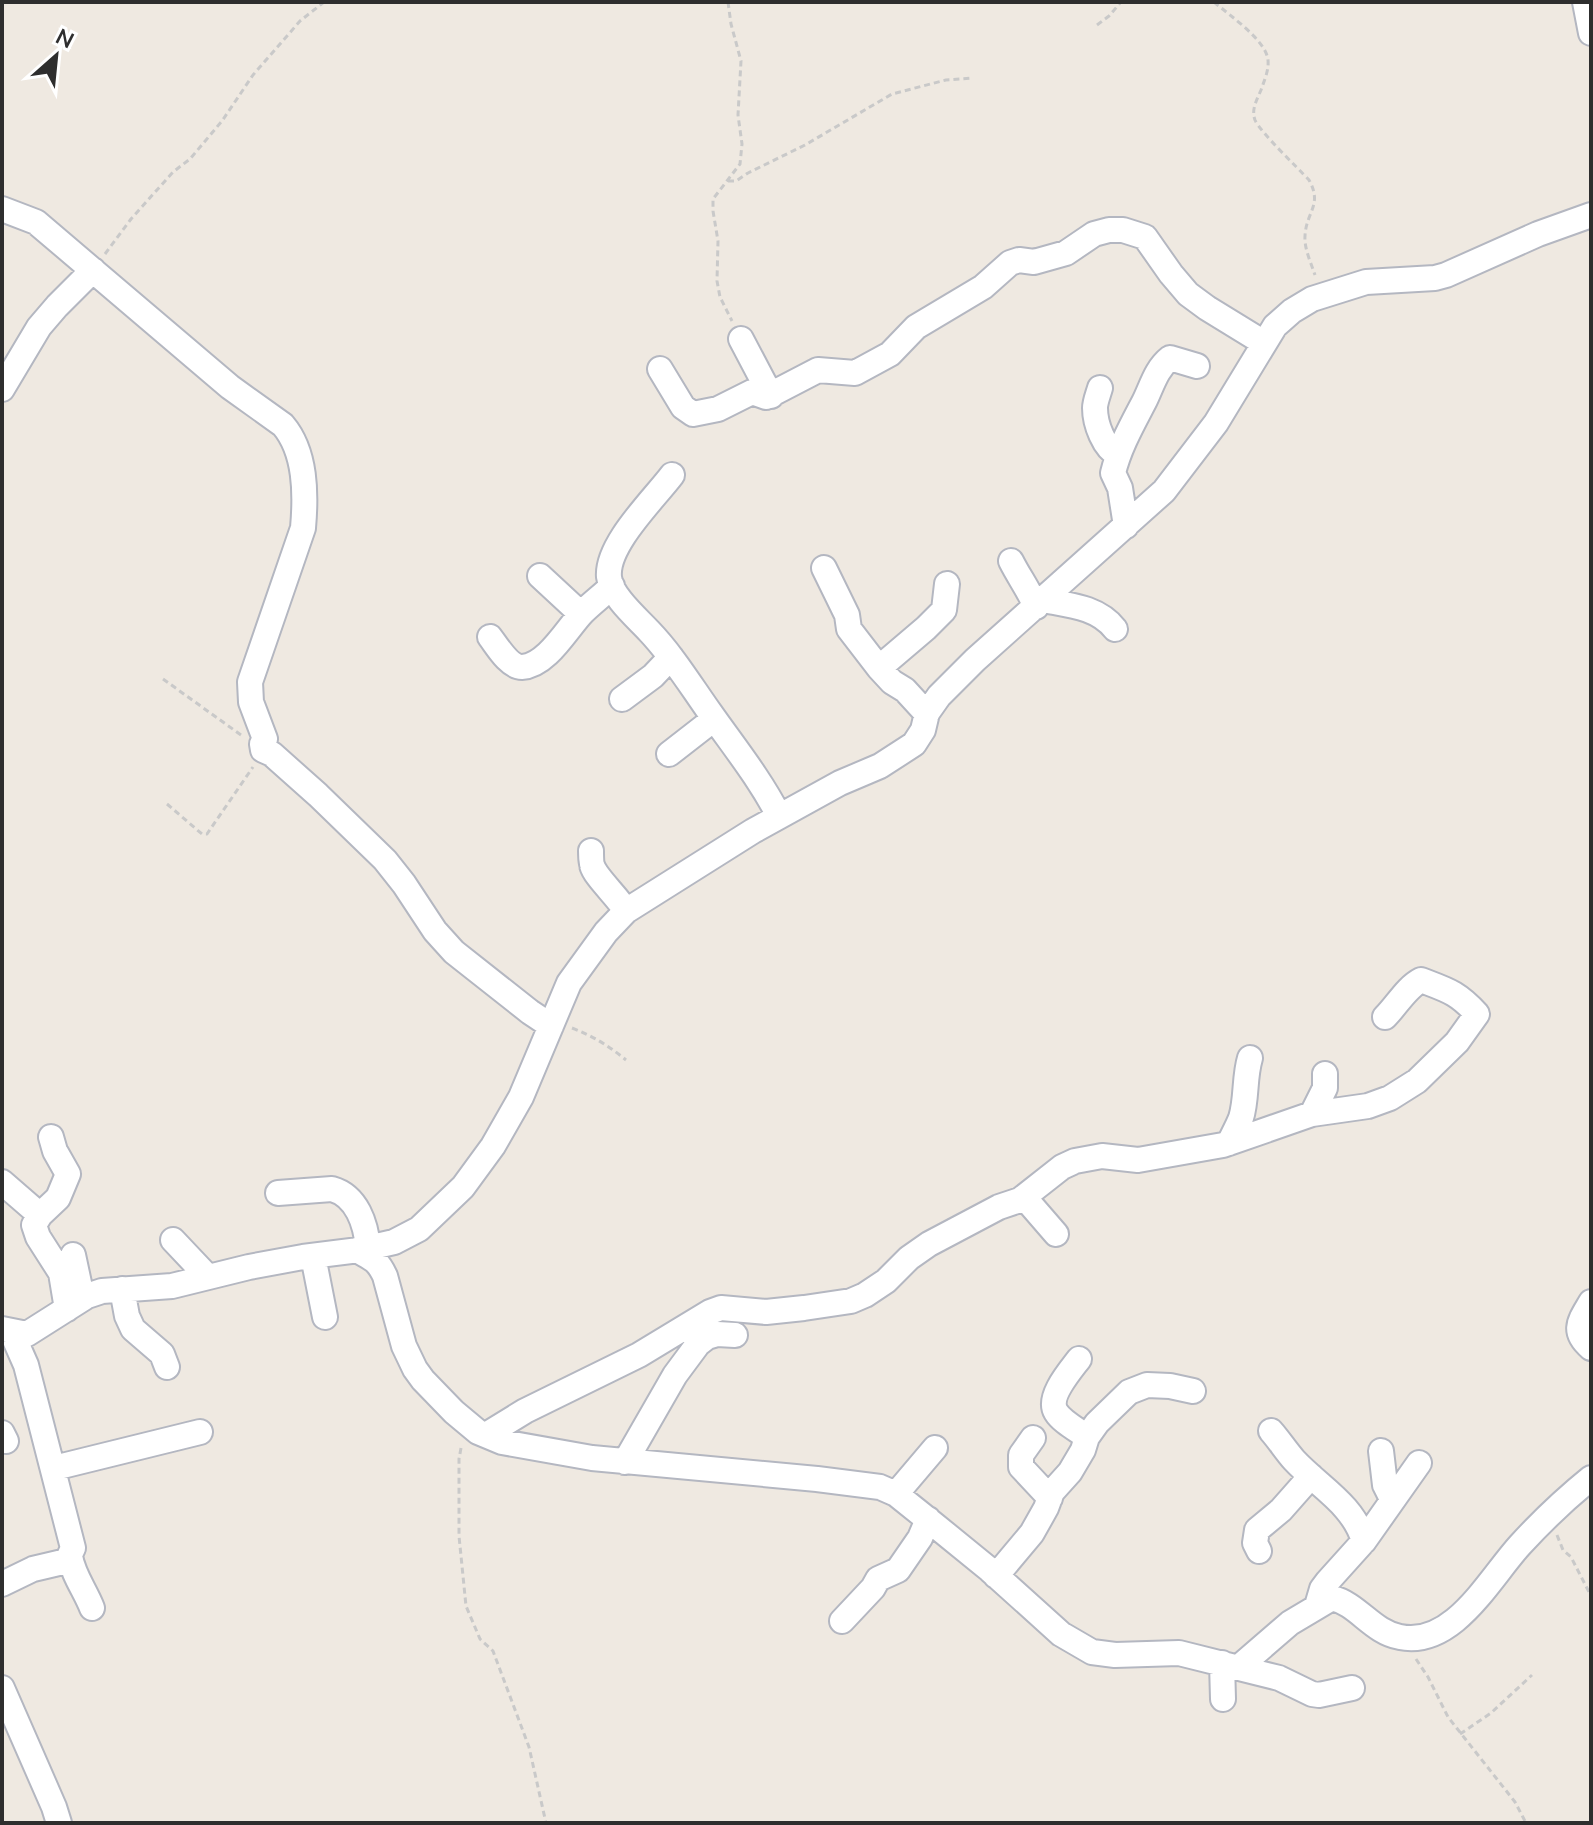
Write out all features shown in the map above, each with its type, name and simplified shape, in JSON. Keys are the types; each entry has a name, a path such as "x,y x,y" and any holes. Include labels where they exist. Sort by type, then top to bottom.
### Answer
{"street":[{"path":"1585,2 1591,33"},
{"path":"2,209 36,222 230,387 290,433 302,472 305,504 303,528 250,682 251,702 265,739 262,747 318,795 385,860 435,931 454,952 530,1012 552,1023"},
{"path":"7,1330 27,1334 102,1291 172,1286 249,1267 363,1249 394,1242 419,1229 463,1187 493,1146 521,1097 569,983 606,932 626,911 753,831 840,783 880,766 914,744 939,696 1164,491 1216,423 1275,326 1292,311 1321,296 1366,282 1446,275 1538,234 1591,215"},
{"path":"660,369 683,407 693,414 718,409 752,392 771,396 818,370 855,373 890,354 916,327 983,287 1010,263 1019,260 1034,262 1066,253 1094,234 1109,230 1123,230 1145,237 1188,294 1264,343"},
{"path":"2,389 39,327 93,270"},
{"path":"741,339 771,396"},
{"path":"1126,526 1120,488 1113,473 1118,455 1153,379 1165,362 1170,358 1197,366"},
{"path":"1100,388 1095,407 1097,421 1106,444 1111,452 1118,455"},
{"path":"672,475 612,554 609,576 612,586 671,657 750,766 779,816"},
{"path":"1011,561 1040,604 1086,609 1109,620 1115,629"},
{"path":"824,568 847,615 849,629 879,668 927,714"},
{"path":"540,576 581,614"},
{"path":"879,668 944,610 947,584"},
{"path":"490,637 513,664 522,667 554,648 581,614 612,586"},
{"path":"622,699 653,676 671,657"},
{"path":"669,754 714,719"},
{"path":"591,851 591,865 598,877 626,911"},
{"path":"477,1430 525,1411 639,1355 721,1308 766,1312 851,1301 865,1295 929,1244 1024,1197 1062,1167 1089,1157 1138,1160 1229,1143 1312,1114 1368,1106 1390,1098 1417,1081 1457,1042 1477,1014 1448,989 1421,980 1413,984 1385,1017"},
{"path":"1229,1143 1241,1119 1245,1074 1250,1058"},
{"path":"1312,1114 1325,1088 1325,1074"},
{"path":"51,1137 68,1174 58,1198 34,1225 75,1304"},
{"path":"2,1182 40,1215"},
{"path":"278,1193 339,1191 352,1201 366,1231 363,1249"},
{"path":"1024,1197 1056,1234"},
{"path":"173,1240 208,1277"},
{"path":"363,1249 381,1266 404,1346 415,1369 477,1430 515,1445 592,1458 880,1487 896,1494 928,1519 1061,1634 1092,1652 1115,1655 1179,1653 1279,1678 1319,1695 1352,1688"},
{"path":"73,1255 75,1304"},
{"path":"313,1256 325,1317"},
{"path":"122,1289 133,1329 162,1354 167,1367"},
{"path":"1591,1302 1578,1330 1581,1339 1591,1348"},
{"path":"2,1584 33,1569 67,1561 73,1548 26,1365 7,1330"},
{"path":"625,1462 675,1375 698,1344 717,1334 735,1335"},
{"path":"1079,1359 1059,1386 1054,1405 1056,1413 1087,1437"},
{"path":"996,1576 1032,1533 1052,1492 1070,1472 1097,1423 1129,1392 1147,1385 1193,1391"},
{"path":"1271,1431 1295,1462 1351,1515 1360,1527 1364,1541"},
{"path":"54,1468 200,1432"},
{"path":"1033,1438 1021,1455 1021,1467 1050,1498"},
{"path":"896,1494 935,1448"},
{"path":"1381,1451 1385,1485 1392,1499"},
{"path":"1317,1606 1322,1589 1364,1541 1419,1463"},
{"path":"1259,1551 1255,1543 1257,1530 1281,1510 1311,1476"},
{"path":"1223,1699 1231,1665 1332,1598 1343,1601 1388,1634 1423,1638 1436,1634 1486,1588 1556,1507 1591,1478"},
{"path":"842,1621 878,1579 898,1570 920,1538 928,1519"},
{"path":"70,1556 72,1570 92,1608"},
{"path":"2,1688 59,1823"}],"path":[{"path":"93,270 131,219 173,172 190,159 222,121 253,75 300,21 324,2"},
{"path":"728,2 741,61 738,115 742,144 740,164 713,199 713,211 718,241 717,281 720,297 741,339"},
{"path":"1097,25 1121,2"},
{"path":"1214,2 1266,50 1267,72 1255,104 1254,116 1259,128 1309,180 1314,190 1315,201 1305,241 1321,296"},
{"path":"728,181 736,181 805,145 892,94 946,80 972,78"},
{"path":"163,679 262,747 236,794 207,834 202,834 167,804"},
{"path":"552,1023 593,1037 626,1060"},
{"path":"477,1430 462,1441 459,1459 459,1536 466,1606 480,1639 493,1651 529,1747 546,1823"},
{"path":"1541,1523 1559,1537 1563,1550 1571,1557 1591,1596"},
{"path":"1400,1637 1402,1645 1428,1677 1448,1717 1515,1802 1526,1823"},
{"path":"1460,1734 1491,1713 1532,1675"}]}
